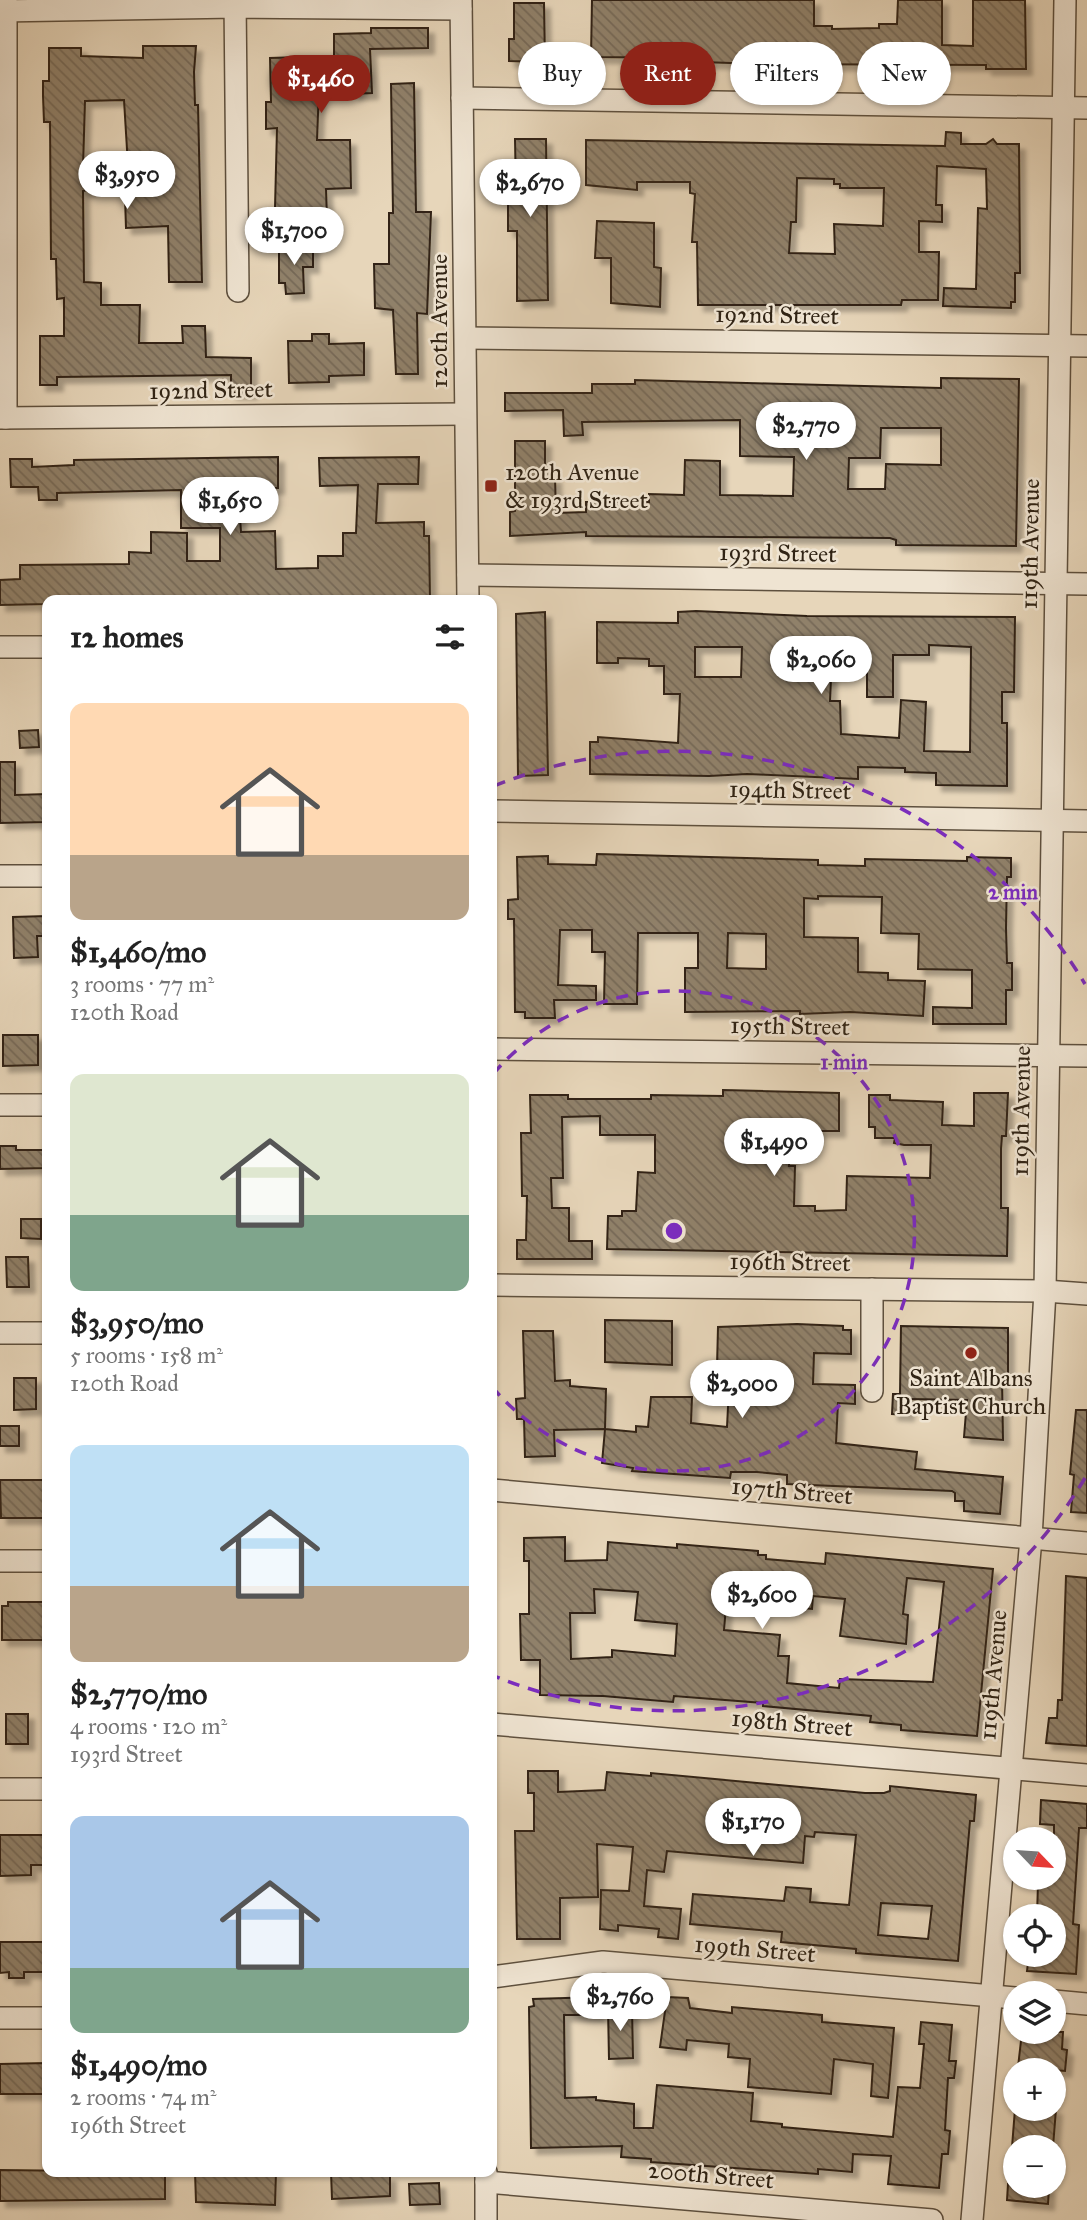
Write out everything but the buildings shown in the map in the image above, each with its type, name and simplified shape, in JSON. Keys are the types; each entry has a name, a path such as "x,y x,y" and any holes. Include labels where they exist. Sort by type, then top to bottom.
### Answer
{"street":[{"name":"119th Avenue","path":"972,2220 1031,1538 1045,1291 1065,0"},
{"path":"235,4 239,291"},
{"path":"3,418 4,7 461,4"},
{"name":"120th Avenue","path":"461,4 468,595"},
{"path":"462,98 1087,108"},
{"name":"192nd Street","path":"466,338 1087,346"},
{"name":"192nd Street","path":"3,418 465,414"},
{"name":"193rd Street","path":"468,575 1087,584"},
{"path":"0,647 42,647"},
{"name":"194th Street","path":"497,811 1087,821"},
{"path":"0,876 42,876"},
{"name":"195th Street","path":"497,1049 1087,1056"},
{"path":"0,1105 42,1105"},
{"name":"196th Street","path":"497,1285 1045,1291 1087,1294"},
{"path":"872,1289 872,1391"},
{"path":"0,1333 42,1333"},
{"name":"197th Street","path":"497,1490 1087,1543"},
{"path":"0,1561 42,1560"},
{"name":"198th Street","path":"497,1724 1087,1775"},
{"path":"0,1789 42,1788"},
{"name":"199th Street","path":"497,1976 603,1962 1003,1997"},
{"path":"1066,2002 1087,2004"},
{"path":"0,2018 42,2018"},
{"path":"486,2177 486,2220"},
{"name":"200th Street","path":"486,2177 932,2220"}],"place":[{"name":"120th Avenue & 193rd Street","path":"491,486"},
{"name":"Saint Albans Baptist Church","path":"971,1353"}]}
